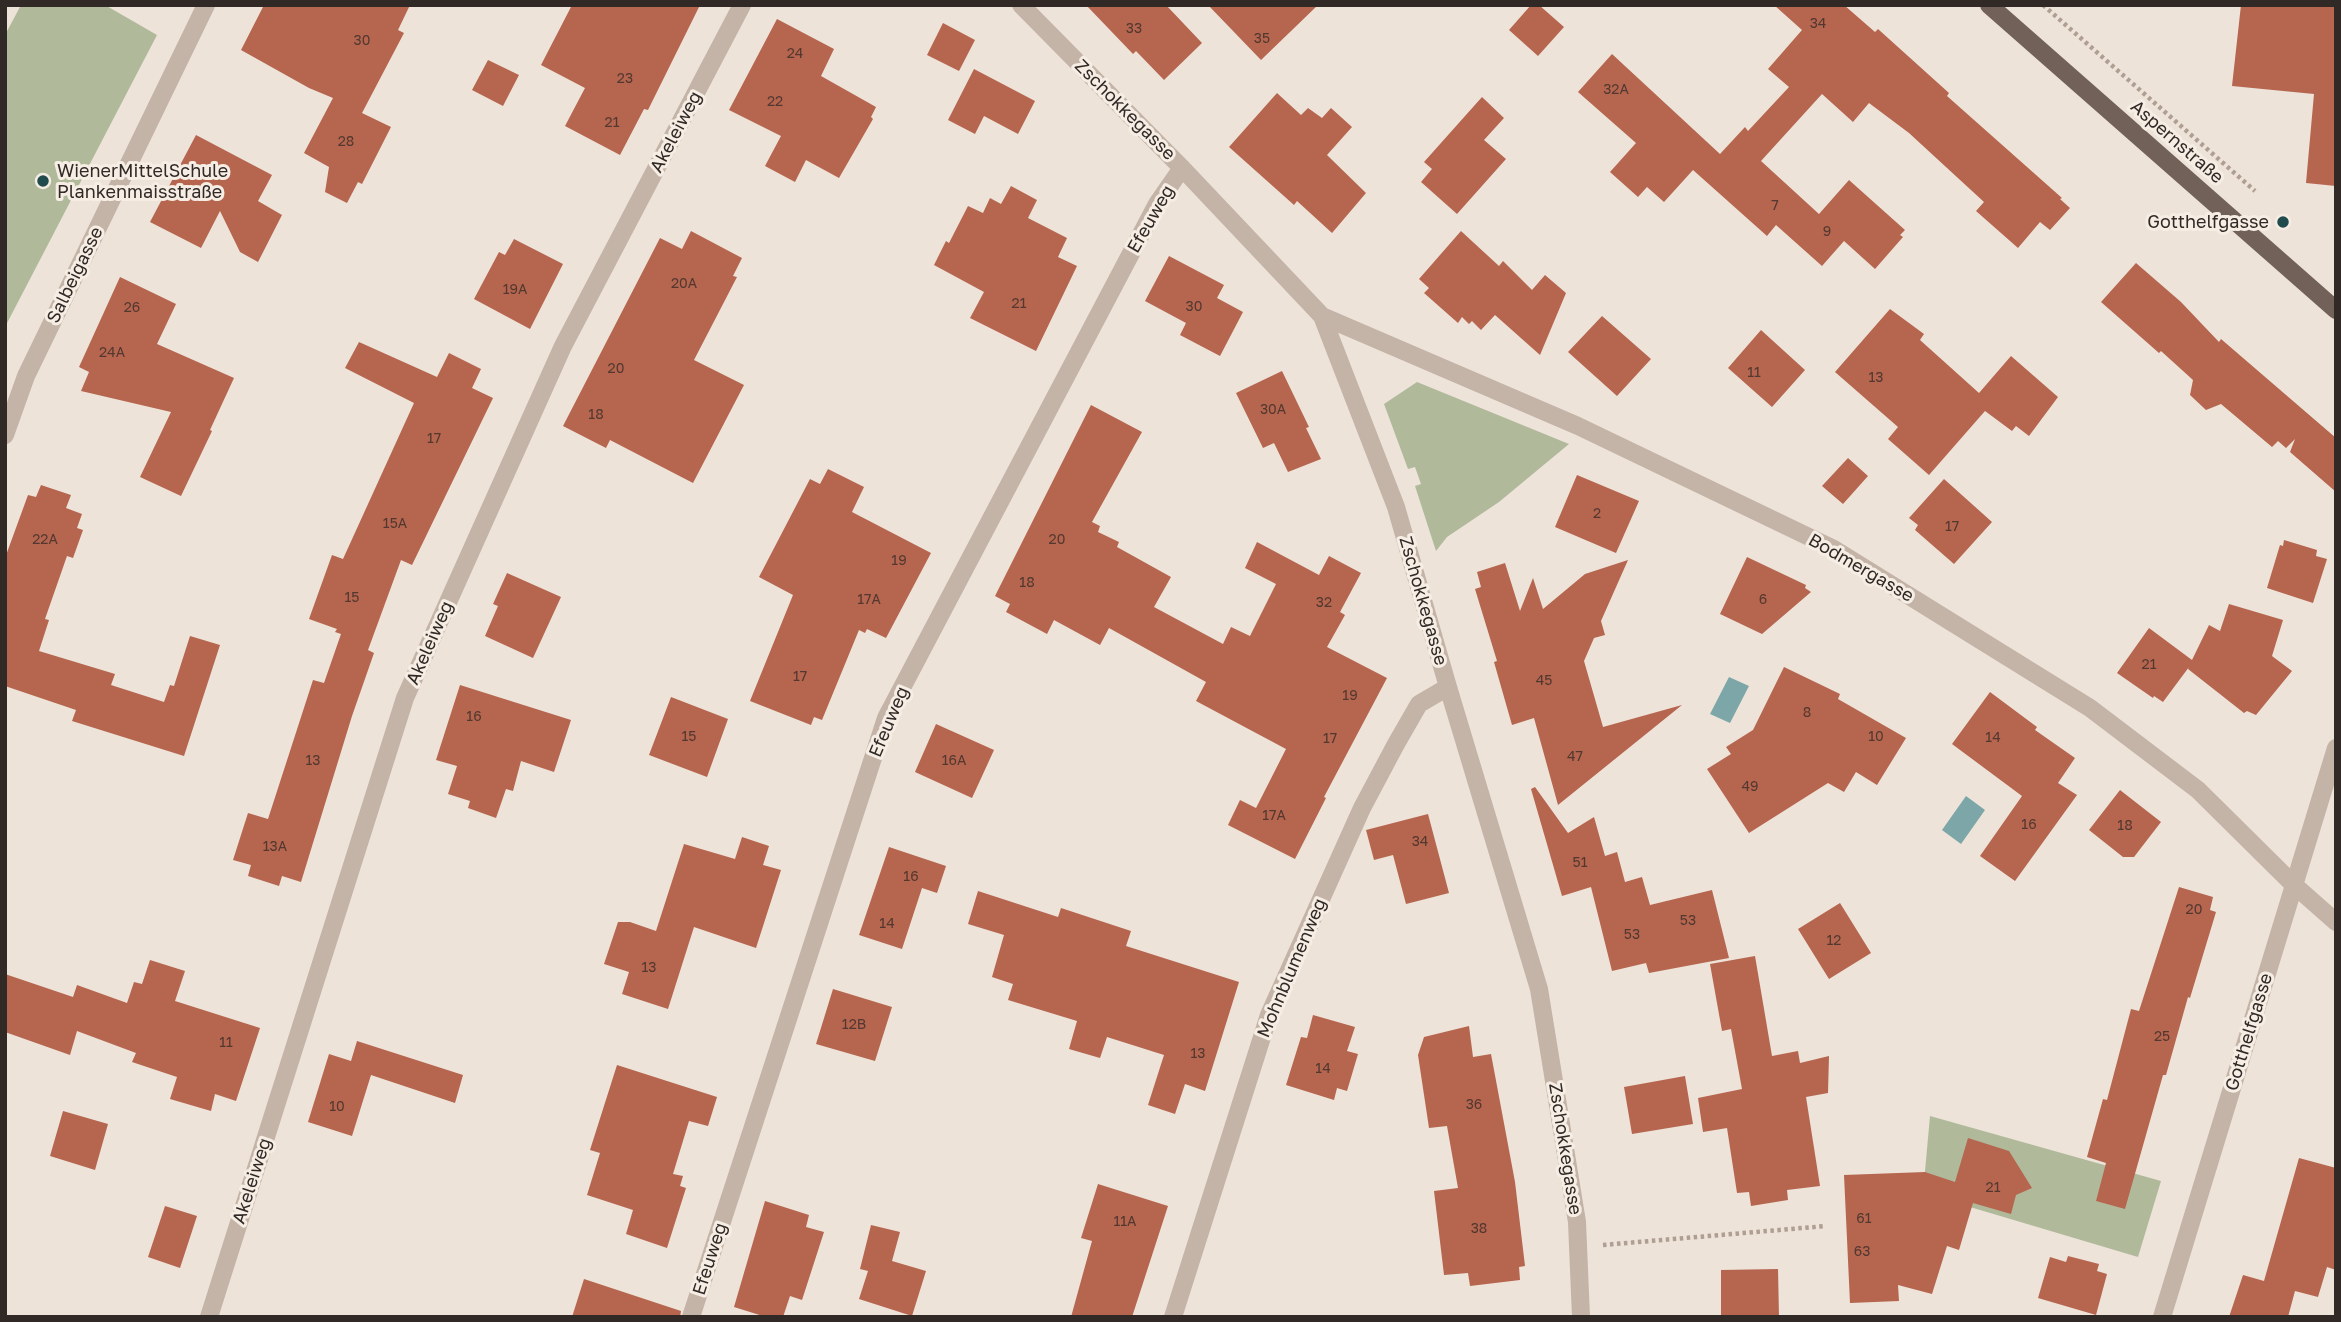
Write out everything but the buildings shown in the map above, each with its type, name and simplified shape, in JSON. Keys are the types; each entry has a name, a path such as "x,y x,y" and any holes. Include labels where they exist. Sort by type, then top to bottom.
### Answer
{"main road":[{"name":"Aspernstraße","path":"1989,5 2336,310"}],"street":[{"name":"Salbeigasse","path":"5,435 26,376 206,5"},
{"name":"Akeleiweg","path":"209,1317 405,698 563,346 742,5"},
{"name":"Zschokkegasse","path":"1021,5 1182,168 1322,316 1396,507 1539,989 1577,1222 1581,1317"},
{"name":"Efeuweg","path":"691,1317 886,718 1157,204 1182,168"},
{"name":"Bodmergasse","path":"1322,316 1578,426 1832,548 2090,708 2198,790 2294,885 2336,922"},
{"name":"Mohnblumenweg","path":"1173,1317 1269,1015 1362,808 1396,744 1419,704 1448,687"},
{"name":"Gotthelfgasse","path":"2162,1317 2336,748"}],"path":[{"path":"2043,5 2255,191"},
{"path":"1598,1246 1826,1226"}],"green space":[{"name":"WienerMittelSchule Plankenmaisstraße","path":"21,5 105,5 157,35 5,327 5,35"},
{"path":"1417,382 1569,444 1499,502 1447,537 1436,551 1415,486 1421,484 1415,467 1408,469 1384,404"},
{"path":"1930,1116 2161,1181 2138,1257 1923,1193"}],"water":[{"path":"1729,677 1749,686 1730,723 1710,714"},
{"path":"1966,796 1985,810 1961,844 1942,830"}],"place":[{"name":"WienerMittelSchule Plankenmaisstraße","path":"43,181"},
{"name":"Gotthelfgasse","path":"2283,222"}]}
